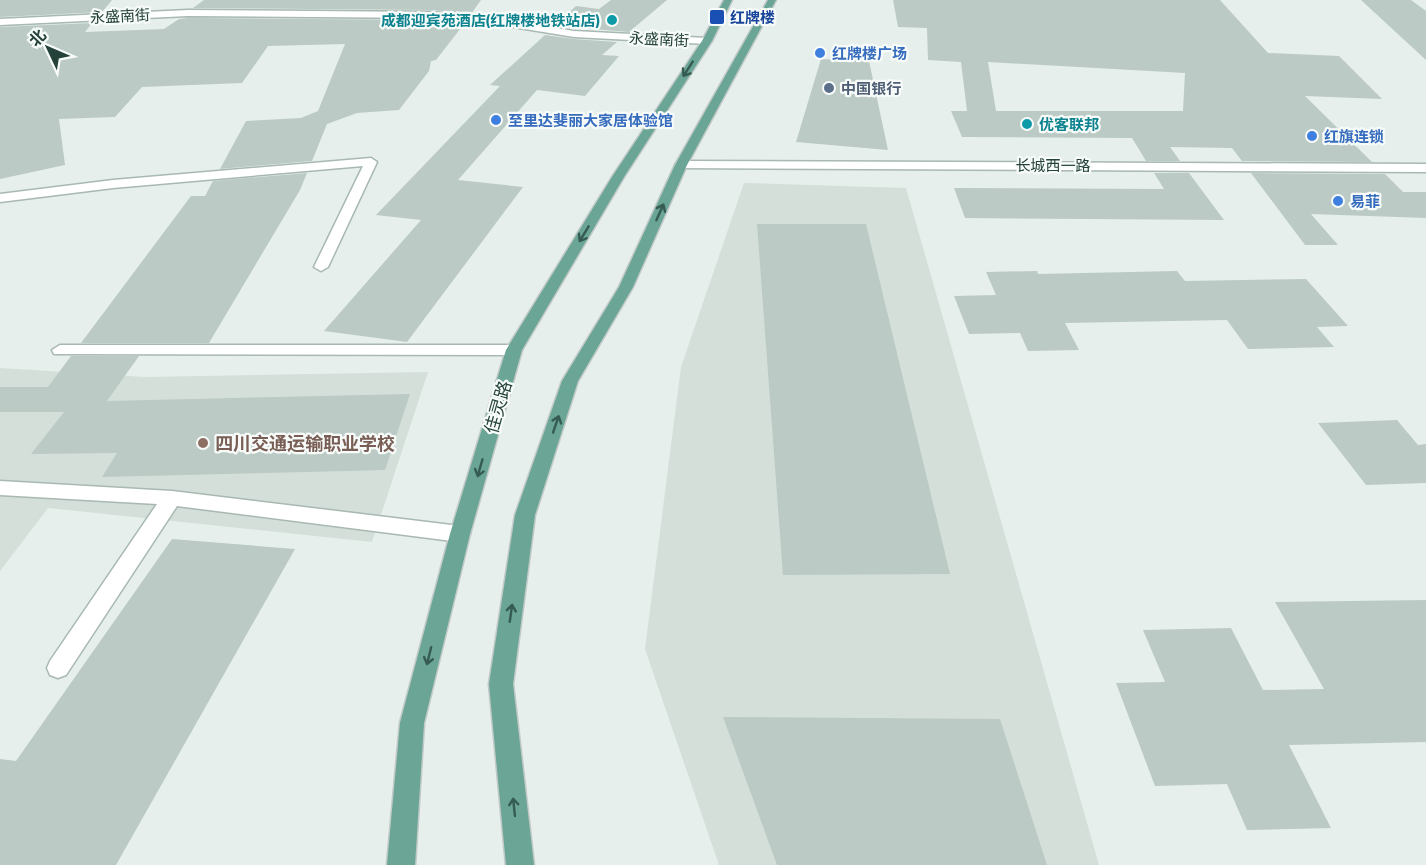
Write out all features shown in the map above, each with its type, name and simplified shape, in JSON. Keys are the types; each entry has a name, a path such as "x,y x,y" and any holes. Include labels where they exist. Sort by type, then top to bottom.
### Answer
{"main road":[{"name":"佳灵路","path":"401,865 412,723 460,534 514,350 618,177 707,41 728,0"},
{"path":"520,865 501,684 525,515 570,381 626,287 681,165 772,0"}],"street":[{"name":"永盛南街","path":"0,22 188,13 431,15 500,22 574,34 707,41"},
{"path":"0,198 113,184 371,162 321,267"},
{"name":"长城西一路","path":"681,165 1426,168"},
{"path":"60,350 514,350"},
{"path":"0,488 172,498 460,534"},
{"path":"58,668 172,498"}],"shaded area":[{"path":"744,183 906,188 1099,865 719,865 645,649 681,367"},
{"name":"四川交通运输职业学校","path":"0,368 145,377 428,372 372,542 48,508 0,571"}],"building":[{"path":"0,0 112,0 102,12 0,17"},
{"path":"204,0 481,0 471,14 431,10 193,8"},
{"name":"成都迎宾苑酒店(红牌楼地铁站店)","path":"611,0 667,0 629,32 555,26 576,6 599,9"},
{"path":"893,0 1220,0 1268,53 1339,56 1382,99 1305,96 1372,162 1242,161 1232,148 1170,147 1180,161 1146,161 1132,138 962,137 951,111 967,111 961,62 928,60 927,28 898,27","holes":["988,62 1185,73 1183,111 996,111"]},
{"path":"1361,0 1411,0 1426,11 1426,60"},
{"path":"179,19 431,20 464,24 436,60 431,61 429,71 399,110 357,113 327,124 312,161 220,169 246,121 301,118 318,111 345,44 268,46 242,83 142,87 115,117 59,119 65,165 0,179 0,27 92,23 85,32 164,29"},
{"path":"545,35 617,42 602,55 619,56 585,96 537,90 458,180 523,187 407,342 324,331 421,220 376,215 500,86 490,85"},
{"path":"821,59 869,61 888,150 796,142"},
{"path":"307,173 300,190 209,343 81,343 191,196 205,196 213,181"},
{"path":"1154,173 1189,173 1224,220 965,218 954,188 1164,189"},
{"path":"1251,173 1385,174 1403,192 1426,192 1426,218 1311,214 1338,245 1305,245"},
{"path":"757,224 866,224 950,574 783,575"},
{"path":"1037,271 1038,274 1177,271 1185,281 1306,279 1348,326 1317,327 1334,347 1248,349 1227,320 1065,323 1079,350 1028,351 1020,333 969,334 954,296 996,295 986,272"},
{"path":"71,356 139,356 107,401 410,394 385,470 102,477 117,453 31,454 64,412 0,412 0,387 48,387"},
{"path":"1397,420 1418,445 1426,444 1426,483 1366,485 1318,423"},
{"path":"172,539 295,549 116,865 0,865 0,759 16,761"},
{"path":"1426,600 1426,742 1289,745 1331,828 1247,830 1227,784 1155,786 1116,683 1165,682 1143,630 1231,628 1263,690 1324,689 1275,602"},
{"path":"723,717 1000,719 1047,865 777,865"}],"place":[{"name":"红牌楼","path":"717,17"},
{"name":"成都迎宾苑酒店(红牌楼地铁站店)","path":"612,20"},
{"name":"红牌楼广场","path":"820,53"},
{"name":"中国银行","path":"829,88"},
{"name":"至里达斐丽大家居体验馆","path":"496,120"},
{"name":"优客联邦","path":"1027,124"},
{"name":"红旗连锁","path":"1312,136"},
{"name":"易菲","path":"1338,201"},
{"name":"四川交通运输职业学校","path":"203,443"}]}
